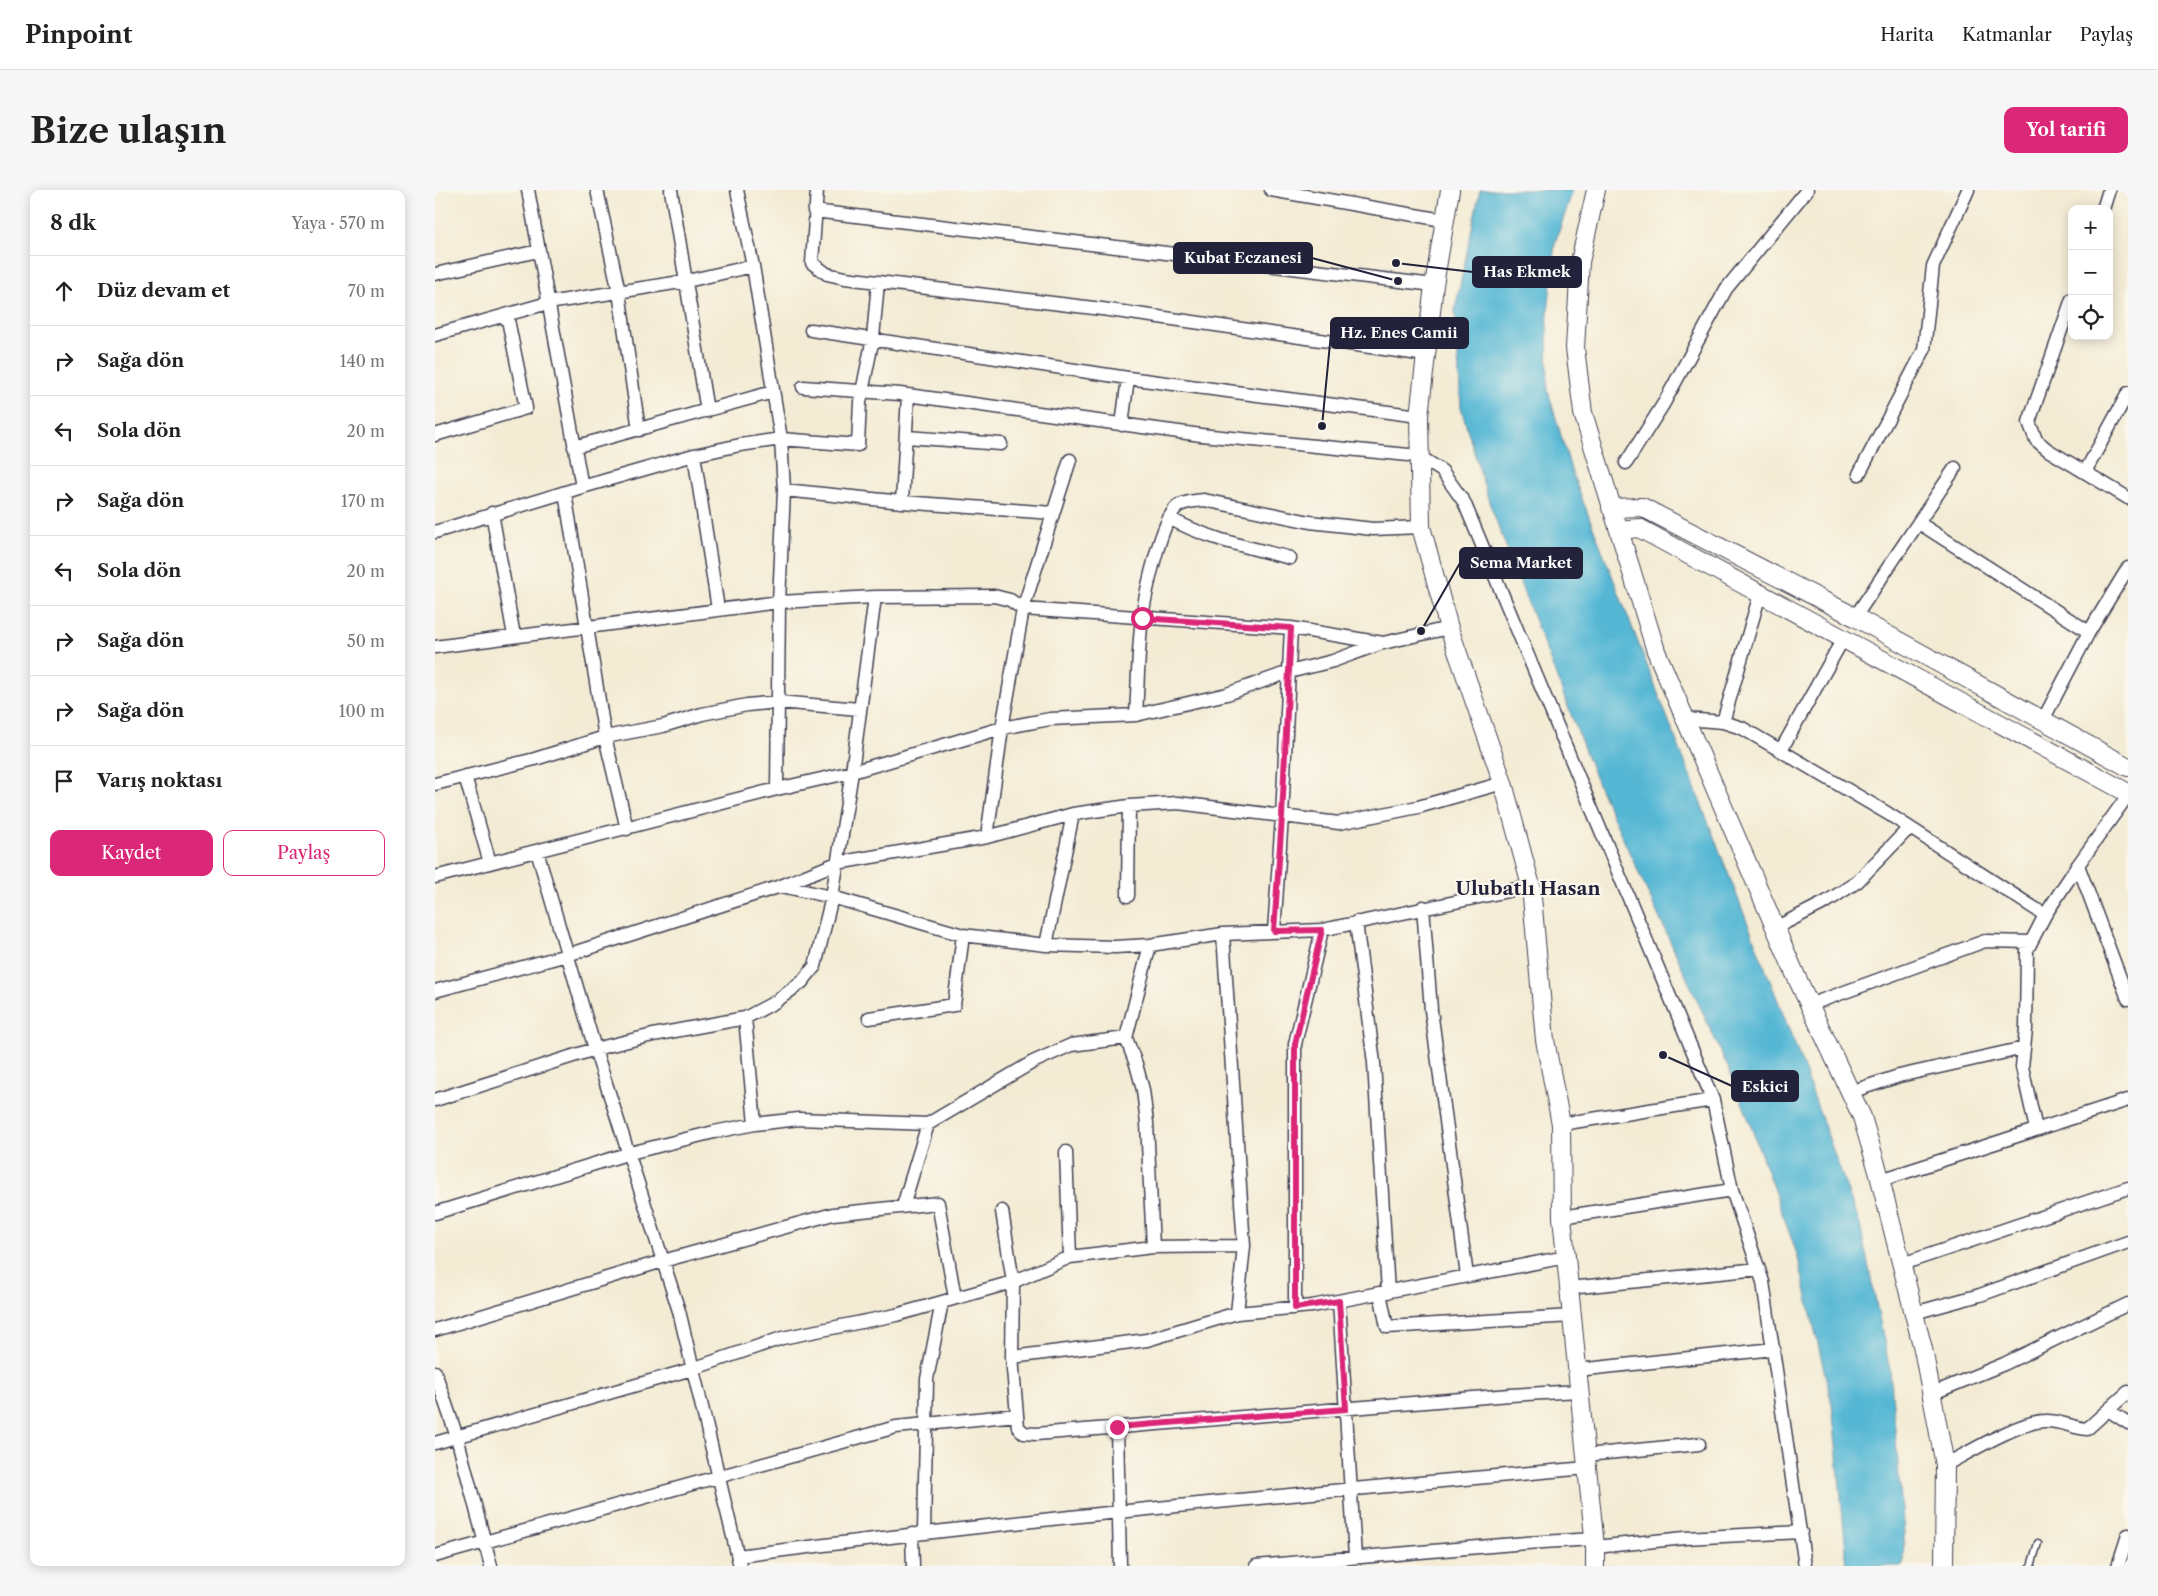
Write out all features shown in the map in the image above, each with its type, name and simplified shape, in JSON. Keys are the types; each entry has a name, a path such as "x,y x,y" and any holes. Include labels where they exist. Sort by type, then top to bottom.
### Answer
{"main road":[{"path":"1450,190 1443,220 1434,285 1419,416 1421,527 1449,628 1503,783 1531,886 1545,1040 1561,1124 1562,1217 1595,1543 1595,1566"},
{"path":"1596,190 1580,262 1575,348 1583,413 1656,651 1775,928 1862,1118 1881,1180 1913,1313 1945,1465 1944,1566"},
{"path":"1611,508 1642,508 1855,617 2128,767"},
{"path":"1619,530 1639,528 2128,794"}],"street":[{"path":"528,190 582,487"},
{"path":"597,190 619,292 639,430"},
{"path":"671,190 707,411"},
{"path":"737,190 753,266 781,439 784,490 779,602 777,789"},
{"path":"817,190 814,211 812,263 827,274 845,278 1102,309 1425,355"},
{"path":"1271,190 1443,220"},
{"path":"1626,463 1664,403 1726,289 1807,190"},
{"path":"1859,474 1924,350 1933,266 1968,190"},
{"path":"2104,205 2109,190"},
{"path":"814,211 1434,285"},
{"path":"435,274 538,251"},
{"path":"435,335 548,303 687,280 753,266"},
{"path":"435,532 694,455 741,445 781,439 857,446 863,392 873,338 878,282"},
{"path":"2068,310 2029,422 2036,440 2048,450 2128,498"},
{"path":"435,435 526,408 507,315"},
{"path":"811,330 1129,378 1419,416"},
{"path":"1122,425 1129,378"},
{"path":"803,387 908,396 1201,435 1419,456 1442,471 1464,502 1713,1100 1732,1190 1763,1282 1805,1566"},
{"path":"574,447 773,392"},
{"path":"2085,472 2128,393"},
{"path":"902,502 908,396"},
{"path":"907,437 1001,444"},
{"path":"694,455 718,609"},
{"path":"987,837 1002,728 1023,608 1070,460"},
{"path":"1855,617 1955,468"},
{"path":"784,490 902,502 1053,513"},
{"path":"565,493 605,738 627,829"},
{"path":"1136,715 1142,618 1158,547 1169,518 1178,506 1191,501 1204,500 1309,522 1373,529 1421,527"},
{"path":"492,514 514,636"},
{"path":"1169,518 1190,530 1218,540 1290,558"},
{"path":"1919,523 2089,632"},
{"path":"2043,720 2089,632 2128,568"},
{"path":"1723,722 1760,594"},
{"path":"435,647 779,602 875,597 994,596 1010,600 1023,608 1291,628 1383,643"},
{"path":"435,1100 595,1048 745,1018 782,998 802,982 815,966 832,897 875,597"},
{"path":"1274,931 1282,817 1291,628"},
{"path":"435,877 777,789 851,772 1002,728 1049,719 1136,715 1227,694 1289,672 1333,661 1383,643 1449,628"},
{"path":"1781,750 1843,639"},
{"path":"435,784 535,759 605,738 747,705 778,702 859,709"},
{"path":"1686,719 1723,722 1742,728 1909,828 2045,915"},
{"path":"465,776 490,863"},
{"path":"435,991 567,955 781,886 837,864 987,837 1073,814 1129,806 1178,803 1339,823 1417,807 1503,783"},
{"path":"2037,1130 2022,1067 2026,1029 2027,950 2045,915 2128,794"},
{"path":"1128,896 1129,806"},
{"path":"1045,945 1073,814"},
{"path":"1775,928 1826,902 1857,882 1909,828"},
{"path":"537,851 595,1048 630,1153 679,1312 739,1561 918,1534 1587,1461 1699,1444"},
{"path":"2078,865 2128,1000"},
{"path":"781,886 832,897 963,935 1045,945 1115,947 1150,945 1223,934 1322,930 1423,907 1531,886"},
{"path":"1423,907 1431,1010 1467,1276"},
{"path":"1356,922 1374,1063 1387,1327 1572,1316"},
{"path":"1295,1308 1295,1044 1322,930"},
{"path":"1223,934 1244,1246 1237,1313"},
{"path":"869,1018 954,1005 963,935"},
{"path":"1809,1005 1985,941 2031,942"},
{"path":"1150,945 1126,1038 1136,1064 1146,1114 1153,1248"},
{"path":"745,1018 755,1124"},
{"path":"435,1213 630,1153 755,1124 799,1119 928,1124 1033,1062 1071,1045 1126,1038"},
{"path":"1851,1092 1899,1076 2024,1048"},
{"path":"1561,1124 1713,1100"},
{"path":"1881,1180 2128,1100"},
{"path":"903,1206 928,1124"},
{"path":"1066,1152 1070,1257"},
{"path":"1901,1264 2128,1188"},
{"path":"1562,1217 1732,1190"},
{"path":"435,1330 663,1261 833,1214 938,1203 955,1298"},
{"path":"1002,1211 1013,1282 1012,1357 1018,1427 1024,1433 1036,1434 1579,1391"},
{"path":"1913,1313 1980,1295 2128,1242"},
{"path":"435,1443 692,1369 782,1338 896,1315 1013,1282 1070,1257 1153,1248 1244,1246"},
{"path":"1012,1357 1147,1340 1237,1313 1295,1308 1339,1301 1566,1257"},
{"path":"1569,1288 1759,1268"},
{"path":"1339,1301 1355,1557"},
{"path":"913,1566 918,1534 926,1423 927,1379 942,1302"},
{"path":"1931,1394 2003,1364 2128,1304"},
{"path":"1577,1370 1773,1349"},
{"path":"435,1372 457,1437 491,1566"},
{"path":"1945,1465 2004,1434 2045,1420 2075,1428 2087,1429 2128,1392"},
{"path":"2108,1410 2128,1423"},
{"path":"435,1556 895,1427 1017,1416"},
{"path":"1117,1427 1120,1566"},
{"path":"1256,1566 1313,1564 1355,1557 1526,1543 1595,1543 1801,1532"},
{"path":"2118,1566 2128,1535"}],"lane":[{"path":"2031,1566 2038,1544"}],"water":[{"path":"1480,190 1573,190 1555,243 1547,324 1548,391 1572,473 1796,1047 1860,1225 1890,1370 1904,1534 1903,1566 1845,1566 1846,1550 1832,1404 1797,1254 1736,1085 1597,782 1489,502 1461,408 1455,309"}],"place":[{"name":"Has Ekmek","path":"1396,263"},
{"name":"Kubat Eczanesi","path":"1398,281"},
{"name":"Hz. Enes Camii","path":"1322,426"},
{"name":"Sema Market","path":"1421,631"},
{"name":"Eskici","path":"1663,1055"}],"district":[{"name":"Ulubatlı Hasan","path":"1528,888"}],"route":[{"path":"1117,1427 1174,1421 1346,1409 1339,1301 1295,1308 1295,1044 1322,930 1274,931 1282,817 1291,628 1142,618"}]}
